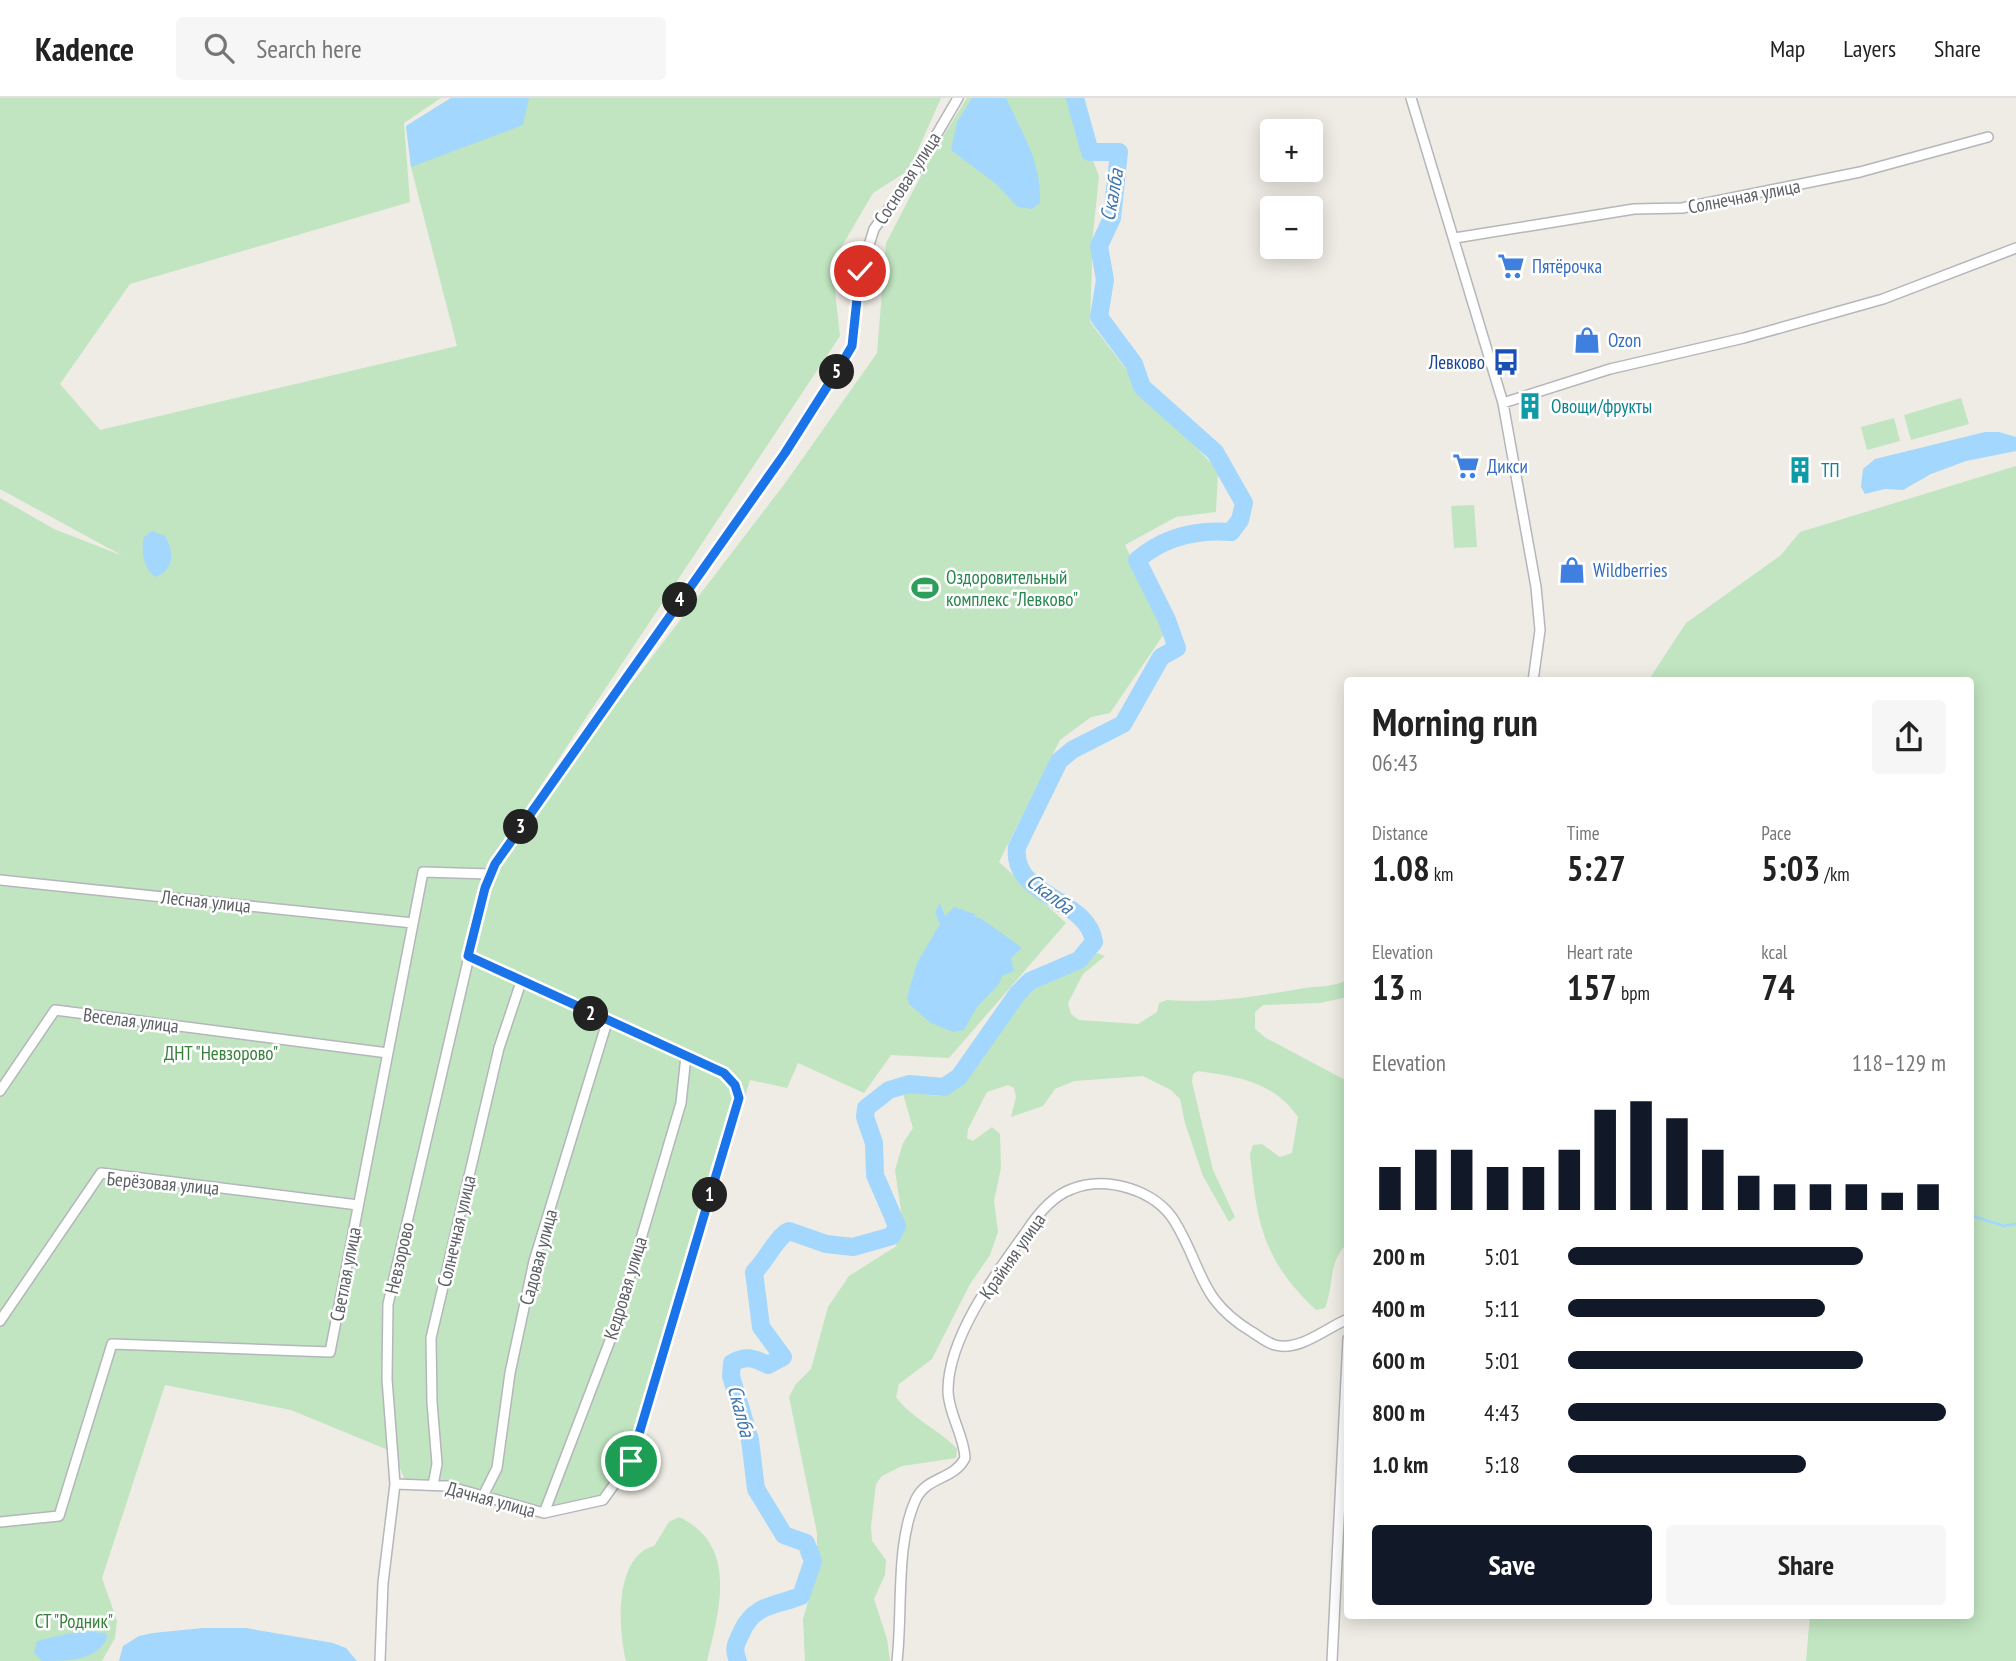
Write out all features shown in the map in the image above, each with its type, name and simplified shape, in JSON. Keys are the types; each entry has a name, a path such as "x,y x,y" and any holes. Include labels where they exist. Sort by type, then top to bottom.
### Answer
{"street":[{"name":"Сосновая улица","path":"495,864 785,453 839,368 852,346 860,271 874,229 914,173 958,98"},
{"path":"1411,98 1503,403 1536,587 1540,630 1534,677"},
{"name":"Солнечная улица","path":"1455,238 1634,209 1682,208 1860,172 1988,137"},
{"path":"1503,403 1610,369 1744,338 1883,299 2016,248"},
{"name":"Невзорово","path":"380,1661 383,1583 395,1484 387,1379 388,1304 468,956 495,864"},
{"name":"Светлая улица","path":"0,1522 59,1516 111,1344 330,1352 423,872 490,874"},
{"name":"Лесная улица","path":"0,880 413,923"},
{"name":"Дачная улица","path":"395,1484 433,1485 544,1513 603,1500 631,1461 739,1098 735,1085 724,1073 607,1022 468,956"},
{"name":"Солнечная улица","path":"433,1485 437,1464 431,1338 499,1048 521,982"},
{"name":"Веселая улица","path":"0,1091 55,1010 388,1054"},
{"name":"Садовая улица","path":"483,1496 497,1468 510,1373 534,1261 607,1022"},
{"name":"Кедровая улица","path":"544,1513 614,1331 681,1103 686,1056"},
{"name":"Берёзовая улица","path":"0,1321 101,1174 358,1205"},
{"name":"Крайняя улица","path":"897,1661 902,1618 901,1566 916,1499 932,1481 954,1473 965,1458 949,1401 955,1352 977,1308 1012,1251 1054,1199 1070,1189 1088,1184 1129,1188 1156,1202 1176,1223 1208,1294 1222,1311 1274,1345 1295,1346 1344,1321"},
{"path":"1332,1661 1344,1420"}],"green space":[{"path":"0,98 441,98 404,123 410,202 130,284 60,384 100,430 457,346 411,167 406,126 451,98 941,98 909,170 873,193 832,263 840,336 486,868 488,871 786,482 877,353 886,243 935,149 967,98 1069,98 1099,176 1093,234 1090,322 1128,372 1218,471 1216,512 1176,517 1125,545 1166,631 1110,713 1091,717 1060,740 999,862 1066,923 949,1058 891,1055 864,1093 798,1063 787,1088 750,1080 635,1455 596,1504 559,1515 521,1513 456,1485 405,1480 393,1452 291,1410 165,1385 102,1578 117,1621 115,1638 102,1661 0,1661 0,498 54,529 123,556 0,489"},
{"path":"1961,398 1969,424 1911,440 1904,415"},
{"path":"1894,418 1900,441 1867,450 1861,427"},
{"path":"2016,466 2016,1661 1806,1661 1810,1619 1974,1619 1974,677 1651,677 1686,623 1781,555 1800,532"},
{"path":"1474,505 1477,547 1454,548 1451,506"},
{"path":"1097,953 1105,956 1083,974 1068,1003 1071,1014 1079,1020 1138,1024 1157,1012 1159,1003 1167,1000 1236,998 1344,981 1344,998 1320,1003 1263,1005 1255,1012 1255,1029 1266,1038 1344,1079 1344,1248 1334,1266 1325,1308 1316,1310 1284,1274 1266,1240 1260,1221 1250,1154 1253,1145 1262,1144 1280,1157 1292,1153 1298,1117 1277,1095 1241,1079 1198,1071 1193,1074 1192,1082 1213,1170 1235,1217 1229,1222 1203,1176 1180,1099 1171,1090 1143,1076 1074,1081 1055,1089 1043,1106 1011,1117 1016,1097 1014,1088 1008,1085 987,1092 968,1129 967,1138 973,1141 992,1127 1000,1134 1001,1168 994,1201 998,1232 990,1255 970,1284 932,1359 899,1384 896,1397 910,1412 957,1449 956,1458 902,1466 882,1476 876,1484 872,1541 886,1560 885,1575 874,1599 887,1639 890,1661 805,1661 803,1619 817,1571 817,1533 789,1397 796,1384 811,1369 828,1307 849,1276 895,1247 904,1231 895,1170 903,1143 913,1128 903,1094 908,1090 936,1096 952,1092 975,1069 1026,994 1038,985 1070,972"},
{"path":"679,1517 698,1529 710,1544 717,1561 719,1600 707,1661 626,1661 621,1631 625,1578 641,1552 654,1546 669,1522"}],"water":[{"path":"451,98 529,98 523,125 411,167 406,126"},
{"path":"972,98 1006,98 1030,148 1038,174 1040,203 1032,209 1018,207 996,184 951,150 957,122"},
{"path":"1985,432 1999,432 2016,437 2016,451 1966,461 1931,474 1903,490 1885,489 1865,494 1861,487 1863,469 1875,459"},
{"path":"152,531 165,536 171,553 167,569 156,577 148,570 143,555 143,538"},
{"path":"940,903 945,916 954,907 975,914 974,916 1022,948 1011,958 1014,971 1002,976 999,984 977,1007 964,1030 953,1032 931,1023 909,1004 907,997 917,963 940,924 935,912"},
{"path":"203,1628 246,1628 333,1643 346,1648 357,1661 119,1661 123,1646 139,1636"},
{"path":"79,1631 106,1633 107,1639 95,1652 80,1658 42,1661 34,1653 37,1641"}],"waterway":[{"name":"Скалба","path":"738,1661 736,1645 747,1622 767,1607 801,1596 813,1561 806,1543 784,1535 756,1489 750,1440 731,1376 732,1363 742,1359 750,1358 768,1365 783,1357 761,1327 754,1272 780,1238 789,1231 826,1244 853,1247 892,1236 897,1226 875,1175 874,1143 865,1117 866,1108 889,1090 909,1084 944,1087 959,1077 1018,993 1030,981 1079,960 1094,942 1089,927 1079,915 1037,888 1026,877 1018,864 1017,847 1059,761 1072,750 1123,724 1161,657 1177,648 1167,620 1137,560 1147,552 1181,536 1231,532 1240,520 1244,503 1215,452 1142,387 1134,364 1099,317 1105,280 1099,246 1112,218 1119,152 1090,152 1075,98"},
{"path":"1974,1216 2004,1226 2016,1224"}],"place":[{"name":"Пятёрочка","path":"1511,266"},
{"name":"Ozon","path":"1587,340"},
{"name":"Левково","path":"1506,362"},
{"name":"Овощи/фрукты","path":"1530,406"},
{"name":"Дикси","path":"1466,466"},
{"name":"ТП","path":"1800,470"},
{"name":"Wildberries","path":"1572,570"},
{"name":"Оздоровительный комплекс \"Левково\"","path":"925,588"}],"route":[{"path":"631,1461 739,1098 735,1085 724,1073 607,1022 468,956 485,888 495,864 785,453 852,346 860,271"}],"park label":[{"name":"ДНТ \"Невзорово\"","path":"221,1053"},
{"name":"СТ \"Родник\"","path":"74,1621"}]}
